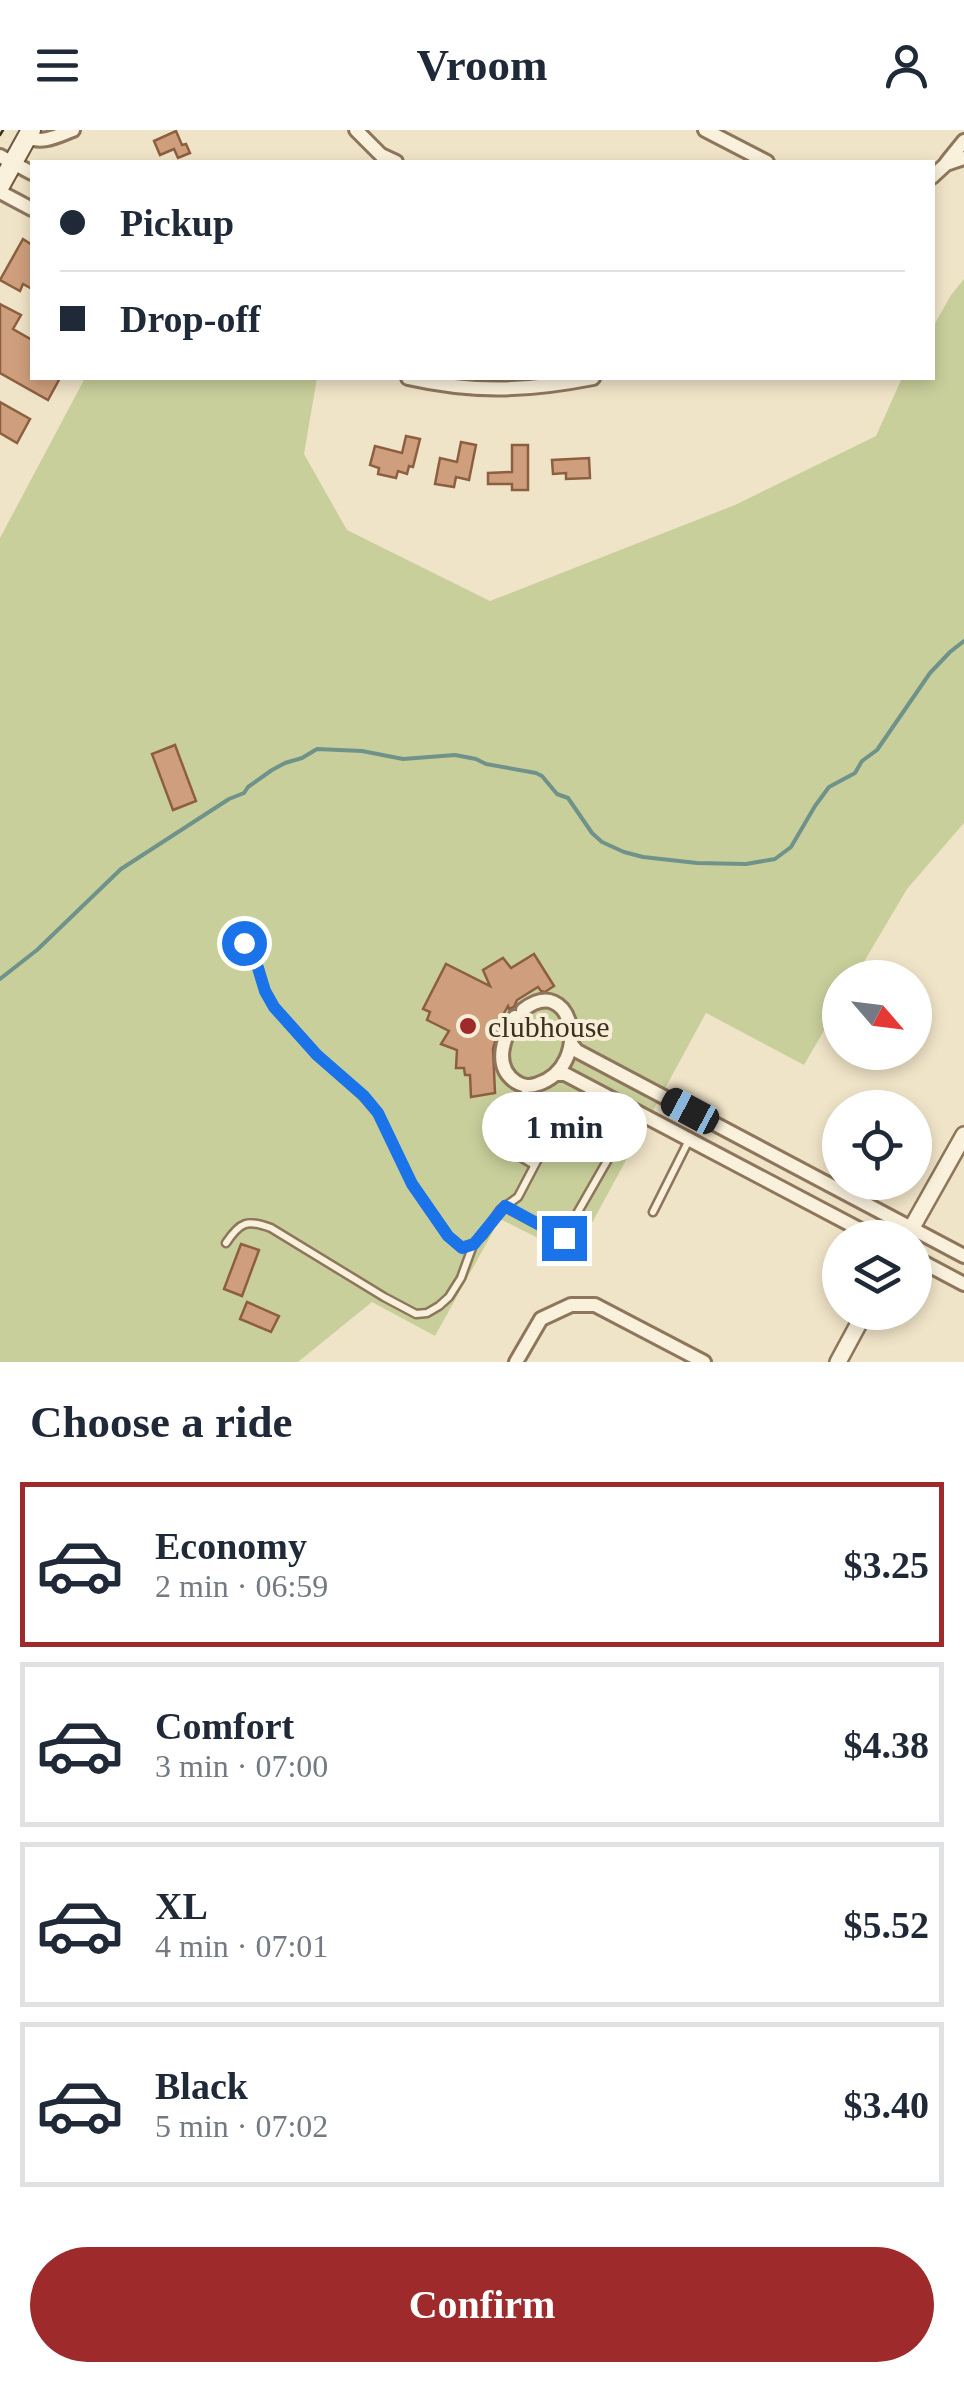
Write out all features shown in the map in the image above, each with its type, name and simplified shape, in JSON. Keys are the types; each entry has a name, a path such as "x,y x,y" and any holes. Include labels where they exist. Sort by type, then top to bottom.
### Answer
{"main road":[{"path":"0,189 6,159 29,133"}],"street":[{"path":"29,133 38,140 48,140 73,130"},
{"path":"356,130 381,155 392,160"},
{"path":"705,130 762,160"},
{"path":"935,174 964,140"},
{"path":"946,164 964,158"},
{"path":"6,159 30,172"},
{"path":"0,189 30,208"},
{"path":"421,380 512,390 582,380"},
{"path":"556,1074 572,1045 570,1020 556,1004 537,1002 519,1014 508,1031 502,1056 508,1076 524,1086 534,1086 556,1074 565,1074 842,1220"},
{"path":"572,1045 885,1220"},
{"path":"657,1122 668,1100"},
{"path":"916,1220 964,1135"},
{"path":"932,1242 964,1256"},
{"path":"946,1247 934,1268 964,1284"},
{"path":"516,1362 541,1319 571,1305 595,1305 704,1362"},
{"path":"838,1362 855,1330"}],"lane":[{"path":"244,943 274,1007 378,1113 412,1184 448,1236 462,1248 474,1244"},
{"path":"505,1206 564,1238 622,1134 606,1126 546,1114 528,1106 524,1086"},
{"path":"606,1126 620,1102"},
{"path":"531,1107 507,1150 534,1165"},
{"path":"226,1243 239,1226 256,1222 384,1297 416,1314 426,1313 449,1297 474,1244 505,1206 518,1197 562,1115"},
{"path":"653,1212 689,1138"}],"green space":[{"path":"964,279 964,823 907,889 865,960 822,960 822,1034 804,1065 706,1013 574,1256 500,1219 435,1336 372,1302 298,1362 0,1362 0,538 84,380 317,380 304,454 347,530 490,601 735,505 876,436 901,380 935,380 935,323"}],"building":[{"path":"176,131 190,153 178,158 174,149 160,155 154,141"},
{"path":"23,239 30,244 30,288 23,284 20,291 0,280"},
{"path":"0,304 21,315 13,329 30,339 30,380 59,380 48,400 0,373"},
{"path":"0,402 30,419 17,443 0,433"},
{"path":"406,436 420,439 413,467 409,466 407,474 398,471 396,478 378,474 379,468 370,465 375,446 402,453"},
{"path":"461,442 476,445 469,480 456,477 454,487 435,484 440,458 457,462"},
{"path":"512,445 528,445 528,490 512,490 512,484 488,484 488,473 512,472"},
{"path":"589,458 590,478 566,479 566,473 553,474 552,460"},
{"path":"175,745 196,801 173,810 152,754"},
{"name":"clubhouse","path":"534,954 554,986 545,992 538,987 517,1000 514,1007 508,1006 496,1028 495,1093 471,1097 470,1075 465,1075 464,1068 456,1068 457,1050 441,1044 449,1031 427,1020 430,1012 423,1009 446,964 490,986 483,970 503,958 511,968"},
{"path":"241,1244 259,1250 242,1296 224,1289"},
{"path":"247,1302 279,1316 271,1332 240,1319"}],"waterway":[{"path":"0,979 37,950 121,869 244,793 272,770 317,749 362,751 403,759 455,755 536,773 557,794 568,798 602,842 643,857 746,864 775,859 791,847 829,787 855,773 862,761 877,750 930,673 964,641"}],"tram line":[{"path":"0,135 3,130"}],"place":[{"name":"clubhouse","path":"468,1026"}],"route":[{"path":"244,943 274,1007 378,1113 412,1184 448,1236 462,1248 474,1244 505,1206 564,1238"}]}
